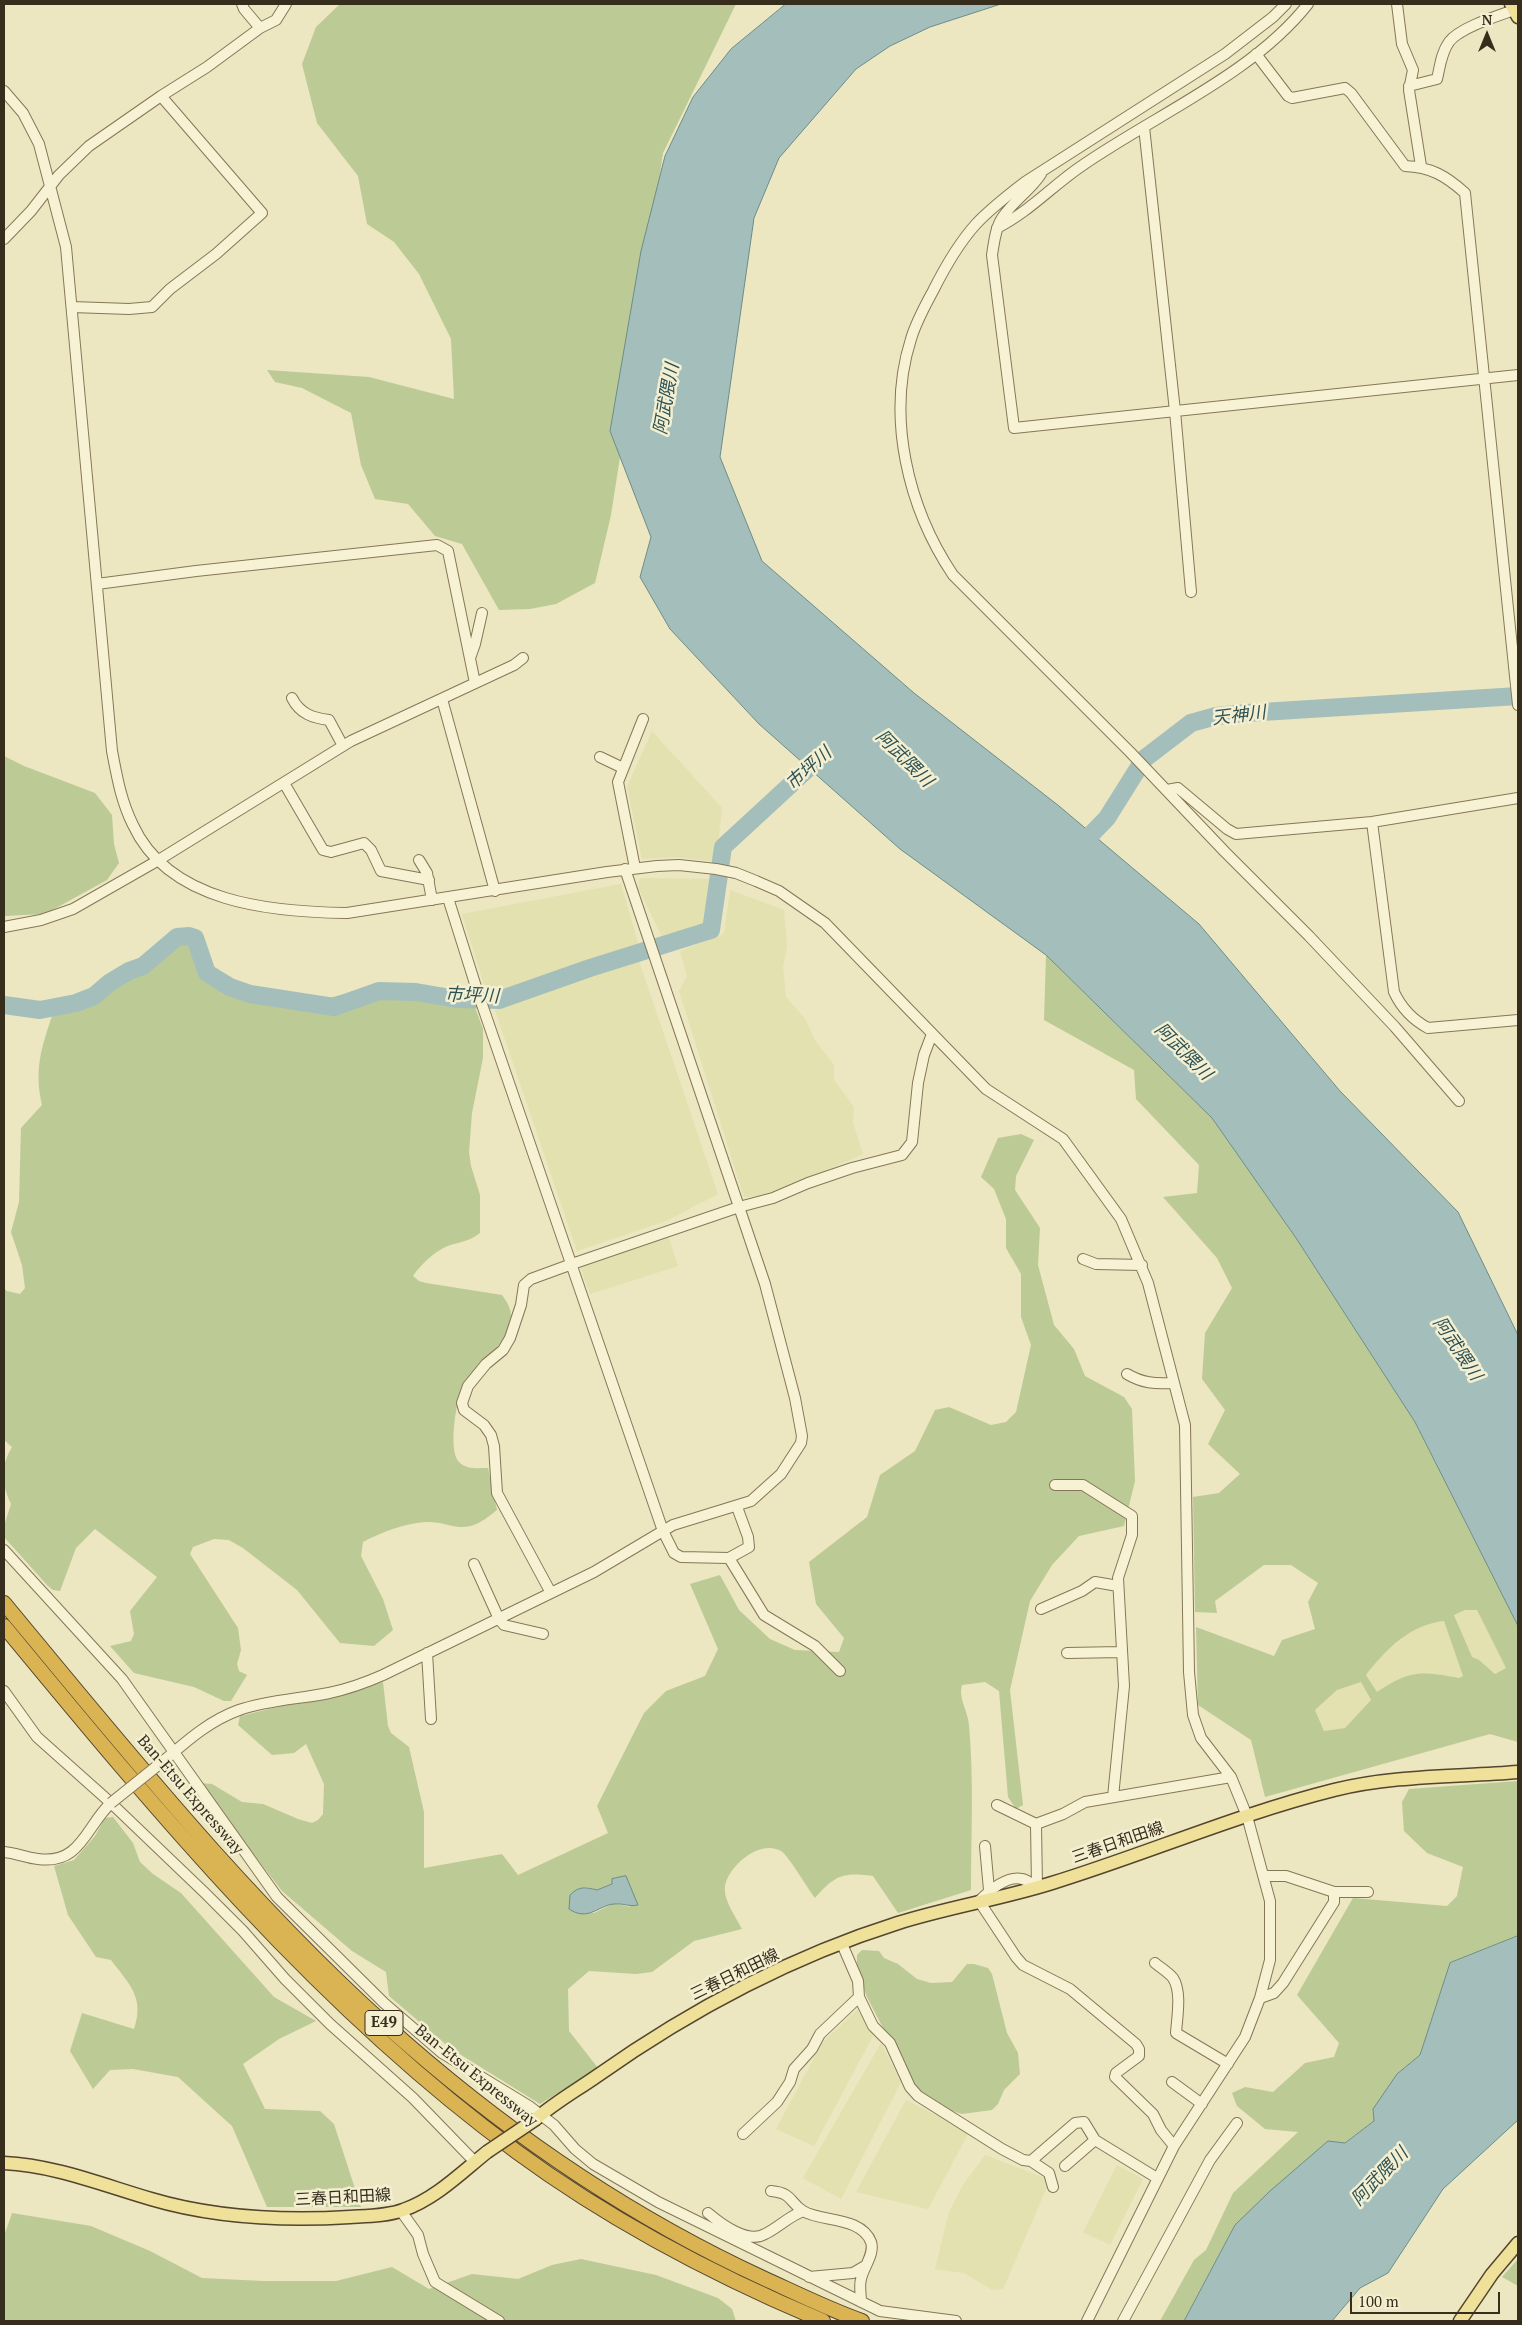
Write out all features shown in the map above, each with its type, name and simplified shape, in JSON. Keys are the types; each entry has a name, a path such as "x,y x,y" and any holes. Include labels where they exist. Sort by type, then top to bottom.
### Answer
{"highway":[{"name":"Ban-Etsu Expressway","path":"4,1603 141,1766 258,1898 344,1986 405,2043 458,2087 560,2163 683,2238 753,2273 862,2321"},
{"name":"Ban-Etsu Expressway","path":"4,1626 130,1778 254,1917 336,1999 448,2099 518,2153 676,2252 822,2321"}],"main road":[{"name":"三春日和田線","path":"4,2163 33,2165 163,2203 207,2213 266,2218 337,2218 401,2211 428,2198 487,2152 654,2037 692,2014 842,1944 896,1924 1037,1887 1247,1816 1335,1789 1396,1780 1518,1772"},
{"path":"1460,2321 1492,2274 1518,2243"}],"street":[{"path":"242,4 260,28"},
{"path":"4,239 31,211 50,186 89,146 207,67 260,28 276,20 286,4"},
{"path":"1286,4 1274,17 1226,54 1043,171 1001,201 976,224 947,263 920,316 911,339 902,398 902,433 918,510 943,560 953,575 1316,943 1395,1027 1459,1101"},
{"path":"997,228 1010,222 1046,196 1082,166 1256,54 1286,29 1308,4"},
{"path":"1397,4 1402,44 1412,70 1410,86 1421,166"},
{"path":"1410,86 1436,79 1450,40 1463,32 1515,10"},
{"path":"1256,54 1288,96 1292,98 1345,88 1351,93 1400,162 1405,166 1421,166 1431,170 1452,182 1465,193 1518,705"},
{"path":"4,90 23,114 39,144 66,247 72,306 72,331 112,751 121,797 133,826 157,861 191,884 211,894 306,913 347,913 630,869 679,865 736,873 779,890 825,923 986,1090 1063,1139 1121,1219 1142,1265 1164,1342 1172,1383 1186,1436 1189,1672 1193,1714 1201,1738 1231,1777 1247,1816 1265,1876 1270,1901 1270,1960 1260,1998 1245,2037 1174,2146 1088,2321"},
{"path":"72,306 129,309 152,307 170,289 216,254 262,213 161,96"},
{"path":"1144,127 1175,411 1191,592"},
{"path":"1043,171 1034,185 1002,218 997,228 992,255 1014,428 1518,375"},
{"path":"97,584 196,571 437,546 448,552 475,682"},
{"path":"470,658 482,613"},
{"path":"4,926 41,920 73,909 157,861 343,746 375,729 514,665 522,658"},
{"path":"292,698 296,705 306,714 315,719 329,720 343,746"},
{"path":"442,699 495,891"},
{"path":"4,1852 37,1859 54,1860 64,1857 84,1841 98,1817 111,1803 197,1732 238,1710 356,1686 551,1594 688,1519 737,1507 761,1494 781,1474 799,1448 802,1436 787,1360 630,869 618,782 643,719"},
{"path":"600,756 623,768"},
{"path":"284,783 323,850 331,852 364,843 371,850 381,871 429,880"},
{"path":"1167,790 1178,788 1227,829 1236,834 1372,822 1518,798"},
{"path":"1372,822 1394,992 1400,1004 1420,1024 1428,1028 1518,1020"},
{"path":"419,860 429,880 432,900"},
{"path":"448,898 477,990 662,1532 674,1553 681,1557 729,1558 749,1547 748,1537 737,1507"},
{"path":"551,1594 498,1493 494,1446 491,1435 484,1425 464,1410 462,1403 468,1386 486,1364 503,1350 510,1338 521,1305 524,1284 531,1279 572,1264 739,1207 772,1198 808,1183 852,1168 902,1155 912,1142 918,1083 924,1055 932,1034"},
{"path":"1083,1259 1096,1264 1142,1265"},
{"path":"1127,1374 1140,1381 1157,1384 1172,1383"},
{"path":"1054,1485 1082,1485 1132,1516 1132,1535 1118,1578 1124,1686 1113,1797"},
{"path":"4,1550 122,1679 170,1755 277,1897 384,2003 442,2053 529,2106 538,2117 554,2125 575,2149 594,2164 658,2202 880,2311 956,2321"},
{"path":"729,1558 764,1616 815,1646 840,1671"},
{"path":"474,1564 499,1619 504,1625 543,1634"},
{"path":"1041,1610 1082,1592 1095,1582 1118,1586"},
{"path":"1067,1653 1121,1652"},
{"path":"427,1653 431,1719"},
{"path":"4,1691 37,1737 111,1803 237,1925 285,1979 330,2024 413,2098 475,2162"},
{"path":"997,1805 1036,1824 1064,1814 1085,1802 1231,1777"},
{"path":"1036,1824 1037,1887"},
{"path":"985,1846 989,1890"},
{"path":"1265,1876 1286,1876 1334,1892 1368,1892"},
{"path":"1037,1887 1026,1880 1014,1878 989,1890 979,1901 1023,1965 1070,1990 1136,2044 1139,2049 1139,2056 1116,2073 1115,2077 1153,2114 1161,2130 1174,2146"},
{"path":"1260,1998 1274,1993 1283,1983 1334,1902 1334,1892"},
{"path":"842,1944 858,1981 859,1997 873,2026 890,2044 910,2087 918,2096 1002,2149 1023,2160 1031,2161 1049,2172 1053,2187"},
{"path":"1155,1963 1171,1976 1175,1983 1177,1998 1176,2033 1228,2064"},
{"path":"743,2134 777,2102 790,2082 794,2069 812,2050 820,2034 859,1997"},
{"path":"1172,2082 1202,2104"},
{"path":"1031,2161 1075,2123 1084,2122 1095,2140 1157,2178"},
{"path":"1123,2321 1210,2160 1237,2123"},
{"path":"1064,2166 1095,2140"},
{"path":"772,2191 789,2196 803,2211 859,2228 871,2243 872,2251 860,2279 861,2302"},
{"path":"401,2211 418,2235 423,2254 435,2282 499,2321"},
{"path":"708,2213 734,2229 747,2235 758,2237 764,2235 784,2220 803,2211"},
{"path":"808,2277 853,2273 865,2266"}],"green space":[{"path":"340,4 736,4 663,153 611,515 595,583 556,604 530,609 499,610 462,544 435,536 408,504 375,499 361,465 351,413 302,388 275,382 267,370 369,377 454,399 451,339 419,274 394,242 367,224 358,176 317,123 302,64 316,27"},
{"path":"652,731 722,808 716,862 677,857 642,859 627,787"},
{"path":"4,756 24,766 95,793 112,815 114,844 119,863 107,880 45,914 4,916"},
{"path":"640,878 713,879 706,923 663,939 638,887"},
{"path":"621,884 639,946 498,996 485,988 462,914"},
{"path":"730,890 784,910 787,946 783,967 786,997 806,1020 814,1039 834,1065 834,1080 854,1107 853,1123 863,1154 771,1195 744,1197 679,991 687,976 680,951 724,934"},
{"path":"182,943 197,946 214,975 273,997 325,999 383,984 414,984 469,991 483,1029 483,1058 472,1113 469,1152 471,1166 480,1195 480,1233 471,1239 443,1248 426,1261 413,1276 419,1281 426,1283 502,1295 511,1312 510,1323 501,1342 472,1373 461,1391 453,1438 456,1456 462,1465 473,1468 488,1468 497,1510 481,1522 468,1527 430,1522 417,1523 393,1529 363,1542 361,1556 383,1599 393,1630 374,1646 340,1643 297,1590 243,1548 229,1540 214,1539 193,1547 190,1554 238,1628 241,1650 237,1664 239,1671 247,1675 231,1701 224,1701 194,1687 134,1673 110,1646 131,1641 134,1634 130,1611 157,1577 95,1529 76,1548 60,1591 53,1590 47,1585 4,1537 4,1526 11,1504 5,1489 3,1475 5,1462 12,1447 4,1440 4,1288 7,1291 20,1294 25,1288 22,1265 11,1232 19,1202 21,1128 42,1105 39,1070 45,1039 52,1016 56,1010 84,1001 123,974 150,964"},
{"path":"1046,955 1212,1118 1296,1238 1415,1422 1518,1626 1518,1742 1490,1734 1265,1797 1251,1740 1198,1705 1196,1627 1274,1656 1282,1640 1315,1629 1308,1602 1318,1583 1291,1565 1264,1565 1215,1601 1217,1613 1195,1612 1193,1497 1219,1493 1240,1474 1208,1444 1225,1410 1202,1379 1205,1333 1232,1288 1217,1258 1163,1197 1197,1193 1199,1165 1136,1099 1134,1070 1044,1020","holes":["1465,1610 1477,1610 1506,1668 1495,1674 1479,1660 1472,1657 1454,1615","1444,1621 1463,1676 1459,1678 1435,1674 1416,1674 1398,1680 1377,1692 1366,1675 1373,1666 1400,1640 1421,1627","1361,1682 1371,1700 1345,1728 1324,1731 1315,1710 1337,1690"]},
{"path":"639,961 718,1194 666,1221 577,1251 495,1010"},
{"path":"1021,1134 1034,1140 1016,1176 1015,1190 1040,1228 1038,1265 1054,1325 1074,1349 1085,1376 1124,1397 1132,1409 1135,1481 1124,1526 1079,1536 1052,1565 1030,1601 1010,1690 1023,1805 1016,1809 1008,1797 999,1691 985,1682 962,1685 961,1695 968,1720 971,1746 971,1890 898,1913 873,1876 847,1875 840,1877 828,1884 815,1898 793,1865 781,1851 773,1848 764,1848 755,1851 732,1870 725,1886 728,1903 742,1929 694,1941 652,1972 636,1974 589,1971 568,1989 569,2031 598,2068 540,2104 450,2048 389,1996 386,1972 352,1951 282,1891 198,1783 212,1784 242,1802 263,1804 312,1823 318,1820 323,1814 324,1784 306,1744 294,1753 272,1755 238,1725 240,1716 383,1682 388,1726 391,1733 409,1747 424,1812 424,1868 502,1854 518,1875 608,1833 597,1806 644,1713 666,1691 705,1676 718,1649 690,1584 720,1575 739,1610 770,1639 795,1650 839,1652 844,1638 816,1604 809,1562 867,1517 880,1475 915,1451 935,1410 949,1407 991,1425 1006,1422 1016,1412 1031,1345 1021,1317 1021,1274 1006,1248 1006,1219 994,1189 981,1177 998,1138","holes":["612,1884 630,1907 614,1903 594,1913 569,1909 571,1902 586,1887 597,1890"]},
{"path":"668,1236 678,1266 590,1294 580,1266"},
{"path":"1465,1610 1477,1610 1506,1668 1495,1674 1479,1660 1471,1657 1454,1614"},
{"path":"1444,1621 1463,1676 1459,1678 1429,1673 1394,1681 1377,1693 1366,1675 1383,1653 1411,1632 1430,1622"},
{"path":"1361,1681 1371,1701 1345,1728 1324,1731 1315,1710 1337,1690"},
{"path":"1518,1781 1518,1936 1450,1963 1420,2055 1397,2074 1374,2121 1235,2225 1184,2321 1160,2321 1194,2260 1206,2250 1233,2193 1298,2132 1265,2129 1237,2106 1232,2093 1245,2087 1273,2092 1305,2063 1334,2057 1339,2043 1297,1995 1353,1898 1447,1906 1457,1896 1463,1867 1427,1853 1404,1831 1402,1802 1409,1789"},
{"path":"113,1817 133,1843 140,1862 153,1874 181,1893 274,1997 316,2021 279,2039 243,2064 265,2109 320,2111 334,2124 361,2207 267,2207 232,2126 178,2077 133,2069 110,2070 93,2089 70,2051 82,2013 134,2029 138,2008 133,1991 111,1960 96,1957 68,1915 54,1866 74,1860 95,1836 105,1818"},
{"path":"862,1950 879,1951 884,1958 898,1964 917,1979 931,1983 952,1982 967,1964 988,1968 992,1974 1007,2033 1018,2053 1020,2074 1004,2090 998,2104 992,2110 962,2114 939,2107 911,2082 867,1997 857,1970 857,1955"},
{"path":"858,2009 873,2036 814,2146 776,2129 822,2043"},
{"path":"881,2043 901,2082 841,2199 803,2178"},
{"path":"906,2100 969,2132 928,2209 856,2192"},
{"path":"985,2155 1050,2180 1003,2289 992,2290 964,2273 935,2269 949,2212 963,2185"},
{"path":"1117,2165 1143,2179 1110,2245 1083,2232"},
{"path":"12,2213 91,2226 150,2251 202,2278 263,2281 336,2281 392,2267 429,2289 472,2274 518,2279 552,2265 581,2259 656,2275 718,2298 732,2309 736,2321 4,2321 4,2236"},
{"path":"1518,2259 1518,2286 1502,2277"}],"water":[{"name":"阿武隈川","path":"786,4 1001,4 930,27 890,46 856,69 779,158 754,218 720,457 762,561 914,693 1059,806 1199,924 1340,1091 1458,1212 1518,1335 1518,1626 1415,1422 1296,1238 1212,1118 1046,955 900,849 759,724 670,629 640,577 651,537 610,431 641,251 665,156 693,97 731,49"},
{"path":"626,1876 638,1905 614,1904 582,1914 569,1909 570,1895 576,1890 586,1888 597,1890 612,1884 612,1879"},
{"name":"阿武隈川","path":"1518,1936 1518,2120 1443,2189 1388,2273 1360,2288 1332,2321 1184,2321 1235,2225 1270,2191 1328,2141 1345,2143 1374,2121 1373,2109 1397,2074 1420,2055 1450,1963"}],"waterway":[{"name":"天神川","path":"1076,850 1107,818 1144,759 1191,723 1216,716 1246,713 1518,696"},
{"name":"市坪川","path":"4,1005 40,1010 76,1003 94,996 109,983 129,971 143,966 177,937 189,936 195,938 207,973 230,987 250,994 334,1007 379,991 416,992 456,999 499,1000 590,968 711,930 723,847 826,752"}]}
